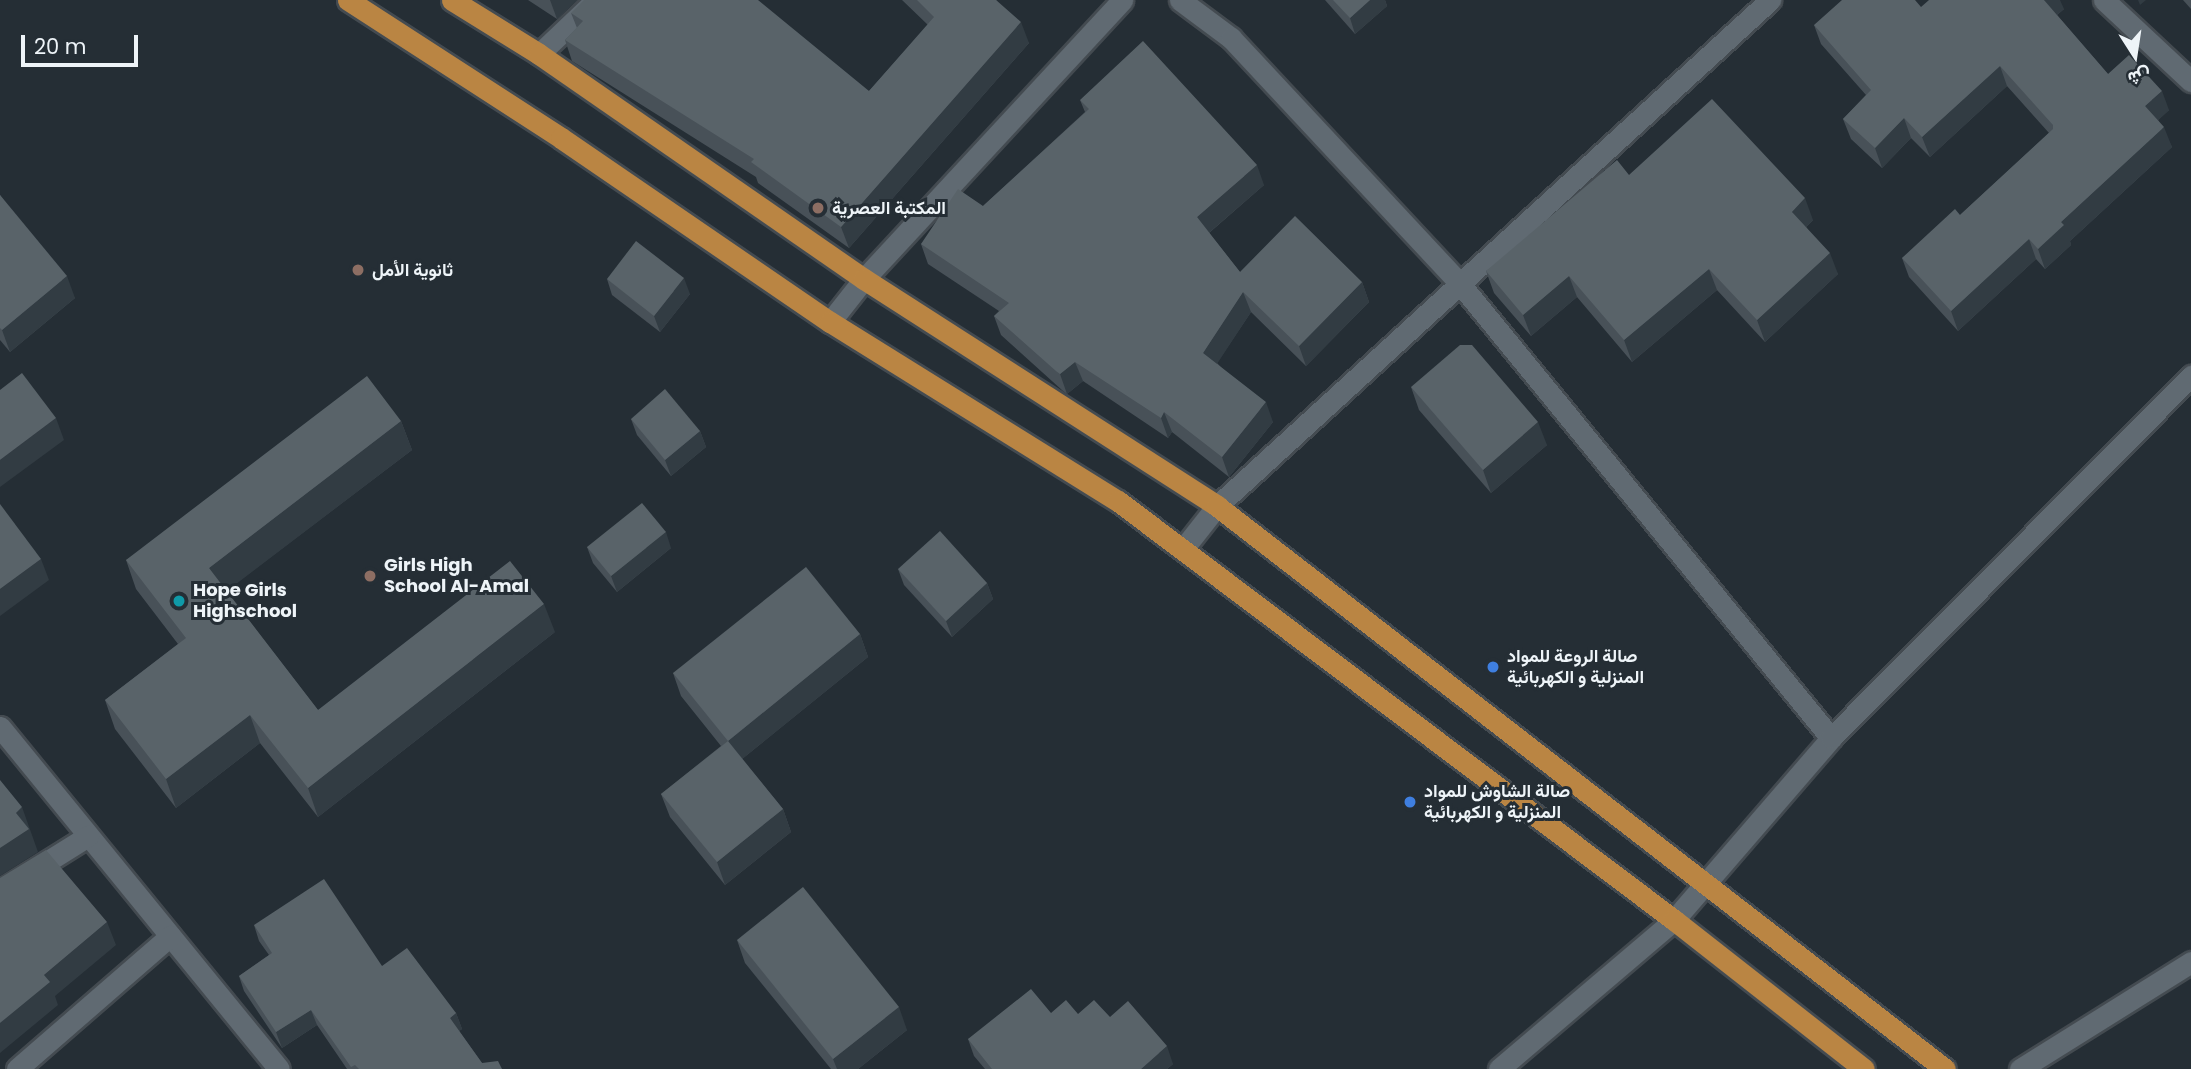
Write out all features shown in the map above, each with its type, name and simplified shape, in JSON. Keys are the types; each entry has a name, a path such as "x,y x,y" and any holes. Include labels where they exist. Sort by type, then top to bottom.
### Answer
{"main road":[{"path":"348,0 561,138 830,322 1118,501 1674,919 1864,1069"},
{"path":"452,0 539,54 864,279 1217,506 1945,1069"}],"street":[{"path":"539,54 596,0"},
{"path":"830,322 864,279 1122,0"},
{"path":"1180,0 1231,38 1461,285 1831,738"},
{"path":"1183,549 1217,506 1770,0"},
{"path":"2104,0 2191,81"},
{"path":"1499,1069 1674,919 1831,738 2191,376"},
{"path":"0,727 279,1069"},
{"path":"0,891 88,836"},
{"path":"17,1069 170,936"},
{"path":"2021,1069 2191,962"}],"building":[{"path":"584,0 758,0 869,91 934,17 917,0 996,0 1021,22 841,227 751,162 754,159 565,40 583,21 571,13"},
{"path":"1333,0 1370,0 1350,18"},
{"path":"1842,0 1915,0 1921,7 1929,0 2044,0 2108,74 2129,55 2162,91 2145,106 2164,127 2061,222 2064,225 2038,249 2029,239 1951,311 1902,258 1955,209 1960,215 2053,129 2053,125 2000,66 1922,137 1904,118 1875,148 1843,119 1871,90 1814,25"},
{"path":"1143,41 1257,165 1197,217 1240,272 1295,216 1362,282 1299,346 1243,292 1203,353 1266,402 1222,457 1164,412 1161,418 1075,362 1060,374 994,316 1009,303 921,244 958,189 983,206 1089,109 1080,100"},
{"path":"1712,99 1805,198 1792,212 1830,253 1757,320 1709,269 1624,340 1569,276 1523,315 1486,271 1617,160 1629,175"},
{"path":"0,195 67,276 2,330 0,328"},
{"path":"636,241 684,278 654,316 607,279"},
{"path":"1460,345 1472,345 1538,422 1483,470 1411,387"},
{"path":"22,373 56,418 0,460 0,390"},
{"path":"367,376 401,421 209,568 318,710 510,561 544,604 308,788 250,715 166,779 105,700 186,638 126,560"},
{"path":"665,389 700,431 665,460 631,419"},
{"path":"642,503 666,532 611,576 587,547"},
{"path":"0,504 41,559 0,589"},
{"path":"940,531 987,583 946,621 898,569"},
{"path":"806,567 860,634 728,741 673,673"},
{"path":"728,741 783,809 717,862 661,794"},
{"path":"0,780 22,807 16,813 29,829 0,848"},
{"path":"46,850 107,922 44,975 50,982 0,1023 0,878"},
{"path":"324,879 382,966 407,948 456,1013 450,1018 482,1063 498,1061 502,1069 351,1067 311,1010 276,1032 239,976 272,953 254,925"},
{"path":"803,887 899,1007 833,1059 737,940"},
{"path":"1031,989 1051,1013 1066,1000 1078,1014 1094,1000 1110,1017 1128,1001 1167,1046 1141,1069 992,1069 968,1039"}],"place":[{"name":"المكتبة العصرية","path":"818,208"},
{"name":"ثانوية الأمل","path":"358,270"},
{"name":"Girls High School Al-Amal","path":"370,576"},
{"name":"Hope Girls Highschool","path":"179,601"},
{"name":"صالة الروعة للمواد المنزلية و الكهربائية","path":"1493,667"},
{"name":"صالة الشاوش للمواد المنزلية و الكهربائية","path":"1410,802"}]}
